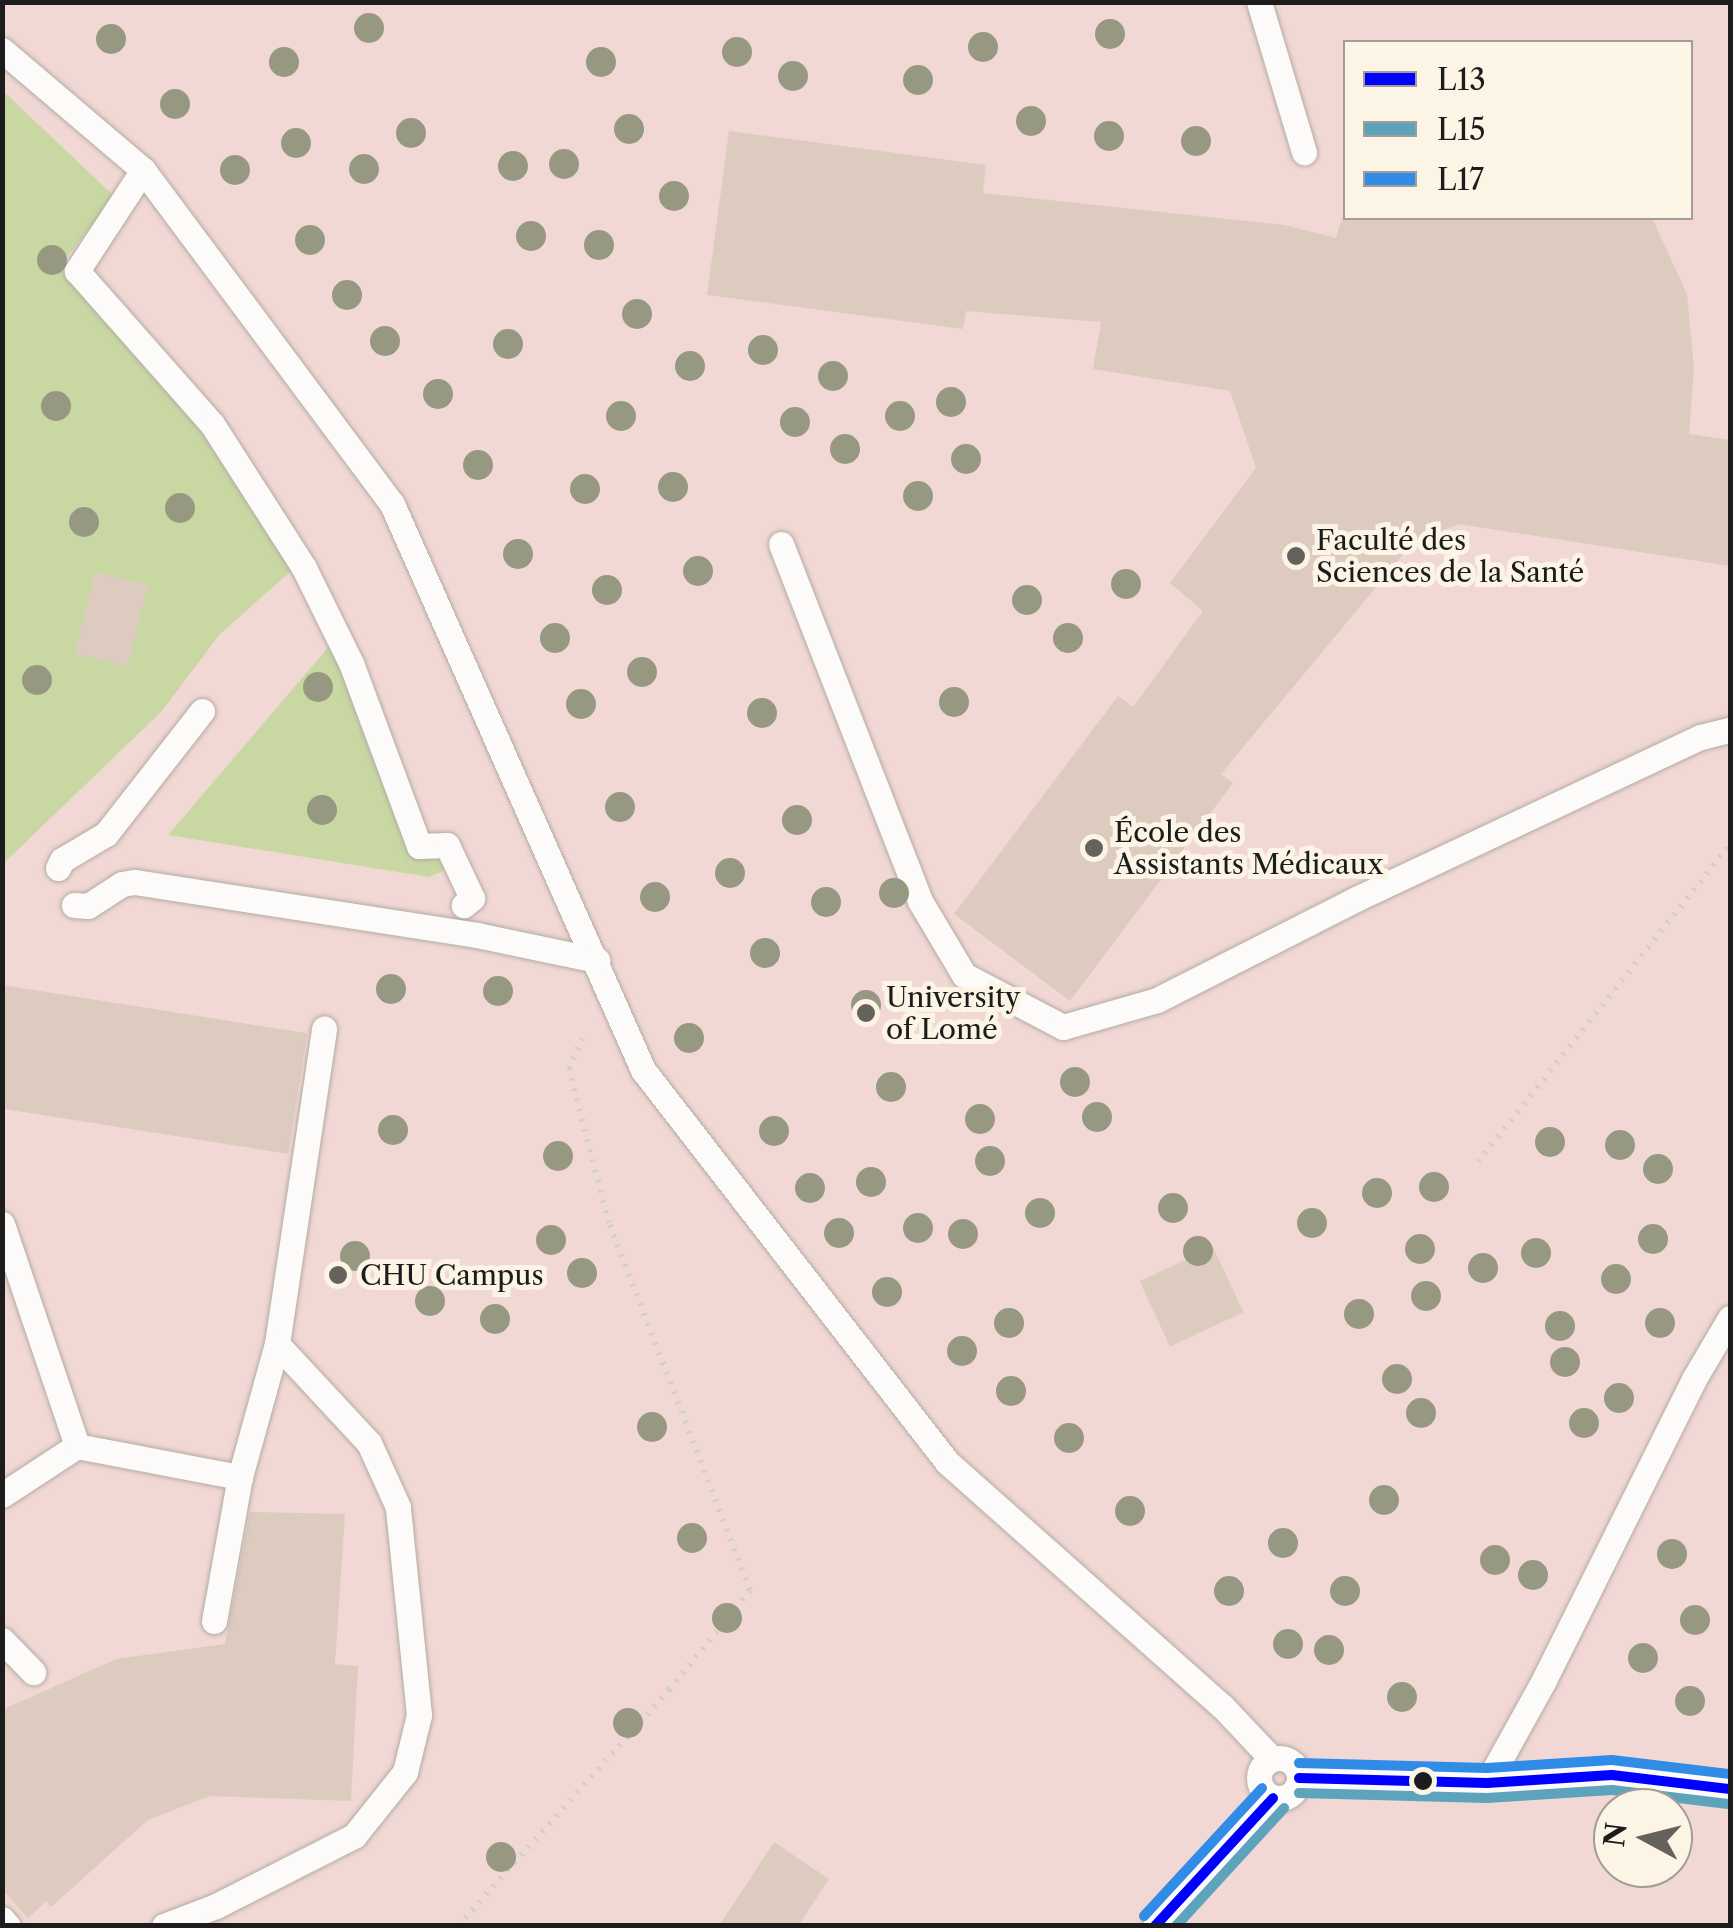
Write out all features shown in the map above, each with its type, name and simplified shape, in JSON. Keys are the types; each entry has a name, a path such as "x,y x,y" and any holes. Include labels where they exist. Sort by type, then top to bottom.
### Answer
{"lane":[{"path":"1259,2 1304,152"},
{"path":"2,50 143,170 392,504 644,1070 948,1464 1222,1706 1272,1759"},
{"path":"143,170 78,271 212,424 304,568 350,664 418,846 447,846 472,898 464,904"},
{"path":"781,544 920,902 964,975 1063,1027 1157,1000 1425,866 1701,737 1730,730"},
{"path":"58,868 62,860 100,840 202,711"},
{"path":"74,905 88,906 122,884 135,882 478,935 602,972"},
{"path":"214,1621 240,1477 277,1344 324,1028"},
{"path":"2,1224 77,1446"},
{"path":"1487,1783 1544,1680 1694,1379 1730,1318"},
{"path":"164,1926 216,1906 354,1836 405,1772 419,1715 398,1507 369,1444 277,1344"},
{"path":"2,1495 77,1446 240,1477"},
{"path":"2,1640 33,1672"},
{"path":"1285,1758 1295,1766 1299,1778 1296,1790 1286,1798 1273,1798 1263,1791 1259,1779 1262,1768 1272,1759 1285,1758"},
{"path":"1299,1778 1487,1783 1612,1775 1730,1789"},
{"path":"1156,1926 1273,1798"},
{"path":"2,1919 8,1926"}],"path":[{"path":"1478,1162 1730,844"},
{"path":"458,1926 668,1690 750,1590 609,1223 569,1069 602,972"}],"shaded area":[{"name":"University of Lomé","path":"3,3 1730,3 1730,1925 3,1926"}],"green space":[{"path":"2,90 115,197 60,265 200,430 291,571 220,634 162,711 3,864"},
{"path":"332,643 445,870 429,877 168,835"}],"building":[{"name":"Faculté des Sciences de la Santé","path":"729,131 986,165 983,193 1284,225 1336,238 1342,218 1653,220 1687,294 1694,368 1689,434 1730,440 1730,566 1459,524 1411,545 1221,774 1233,783 1070,1001 954,914 1118,696 1133,707 1203,611 1170,583 1256,468 1230,391 1093,369 1101,322 966,311 963,329 707,295"},
{"path":"95,572 148,585 128,667 75,654"},
{"path":"2,985 307,1033 288,1154 2,1109"},
{"path":"1213,1247 1243,1312 1170,1346 1140,1281"},
{"path":"250,1512 345,1514 335,1664 358,1666 351,1801 210,1796 148,1820 51,1907 46,1901 28,1918 2,1889 2,1710 116,1659 225,1644"},
{"path":"774,1842 829,1879 798,1926 719,1926"}],"transit line":[{"name":"L17","path":"1299,1763 1487,1768 1612,1760 1730,1774"},
{"name":"L13","path":"1299,1778 1487,1783 1612,1775 1730,1789"},
{"name":"L17","path":"1144,1916 1262,1788"},
{"name":"L15","path":"1299,1793 1487,1798 1612,1790 1728,1804"},
{"name":"L13","path":"1155,1926 1273,1798"},
{"name":"L15","path":"1176,1926 1284,1808"}],"place":[{"name":"Faculté des Sciences de la Santé","path":"1296,556"},
{"name":"École des Assistants Médicaux","path":"1094,848"},
{"name":"University of Lomé","path":"866,1013"},
{"name":"CHU Campus","path":"338,1275"}]}
